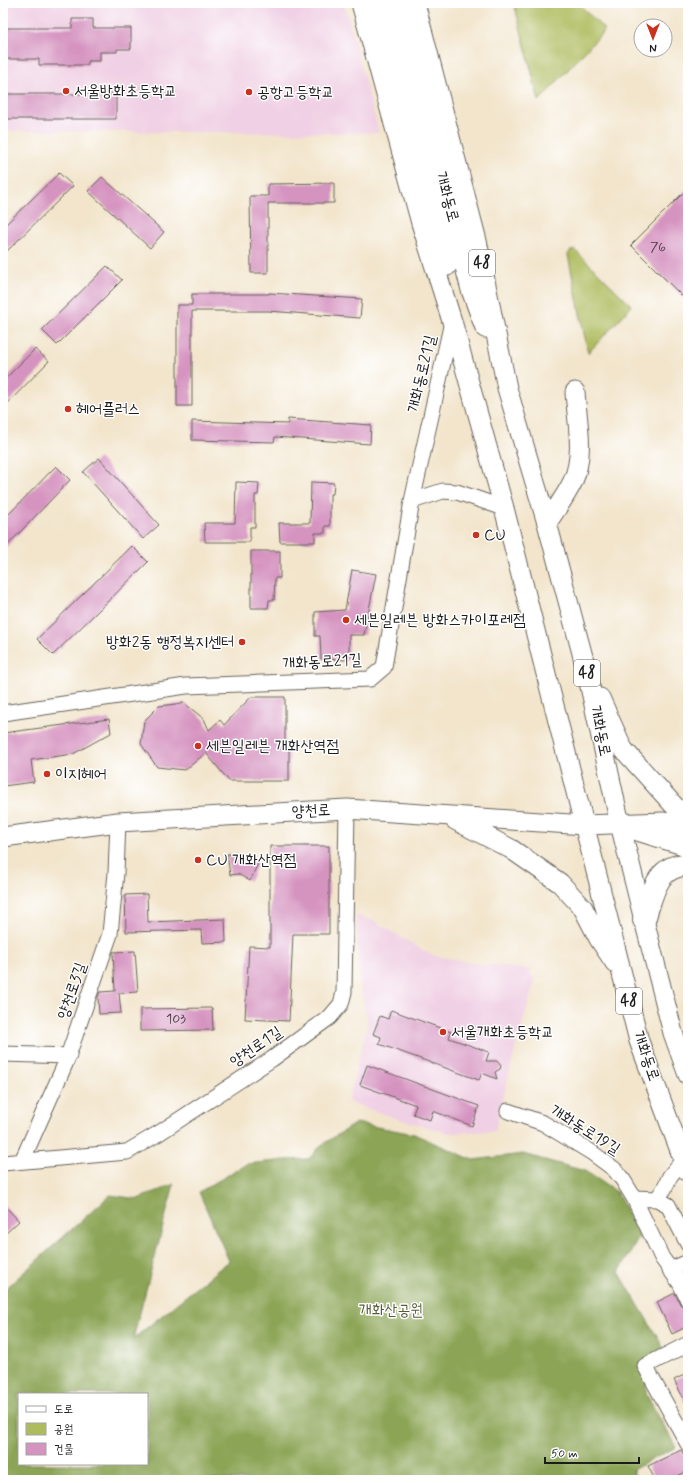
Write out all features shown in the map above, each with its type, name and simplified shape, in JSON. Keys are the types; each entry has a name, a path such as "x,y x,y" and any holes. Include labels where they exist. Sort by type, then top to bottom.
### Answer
{"highway":[{"path":"620,824 688,845"},
{"path":"644,920 658,880 667,869 680,865 688,865"}],"main road":[{"name":"개화동로","path":"361,3 421,223 452,321 504,508 639,1040 685,1166"},
{"name":"개화동로","path":"377,3 449,272 452,321"},
{"name":"개화동로","path":"396,3 471,290 507,388 547,523 586,668 620,824 644,920 673,1033 688,1075"},
{"name":"개화동로","path":"415,3 477,241 507,388"},
{"path":"547,523 563,499 573,480 578,464 580,449 575,392"},
{"path":"586,668 623,749 688,821"},
{"name":"양천로","path":"3,837 118,822 347,809 585,825 664,822 688,826"},
{"path":"448,816 511,849 560,883 583,908 599,939 622,974"}],"street":[{"name":"개화동로21길","path":"3,713 186,686 370,679 384,667 412,501 452,321"},
{"path":"412,501 443,491 457,492 504,508"},
{"name":"양천로1길","path":"3,1163 127,1152 159,1133 272,1059 330,1016 341,1004 344,992 347,809"},
{"name":"양천로3길","path":"22,1162 69,1056 110,934 116,873 118,822"},
{"path":"3,1054 69,1056"},
{"name":"개화동로19길","path":"508,1111 543,1123 591,1152 614,1169 634,1198 662,1258 688,1300"},
{"name":"개화동로","path":"657,1199 670,1176 685,1166"},
{"path":"634,1198 657,1199 668,1206 688,1244"},
{"path":"670,1270 688,1262"},
{"path":"688,1344 645,1366 688,1444"}],"shaded area":[{"name":"공항고등학교","path":"3,3 344,3 379,133 3,131"},
{"name":"서울개화초등학교","path":"356,915 374,921 431,955 478,964 528,969 535,981 517,1042 495,1131 449,1133 398,1119 348,1102 368,1022 360,987"}],"green space":[{"path":"514,3 578,3 605,30 539,101"},
{"path":"575,250 632,306 588,353 568,255 570,251"},
{"name":"개화산공원","path":"356,1123 414,1134 473,1160 523,1154 585,1171 616,1191 640,1236 619,1272 666,1352 647,1368 646,1394 676,1447 632,1470 638,1480 3,1480 3,1291 110,1195 138,1199 174,1184 133,1339 229,1261 199,1192 247,1164 309,1159 320,1146"}],"building":[{"path":"72,19 93,19 93,28 131,28 131,49 117,49 117,52 100,52 100,61 88,61 88,65 39,65 39,59 3,59 3,28 72,28"},
{"path":"3,94 116,94 116,119 3,119"},
{"path":"59,173 73,186 3,255 3,227"},
{"path":"102,177 164,232 150,248 88,191"},
{"path":"334,183 334,203 268,203 268,273 251,273 250,196 268,196 268,184"},
{"path":"688,188 688,302 631,245"},
{"path":"107,266 122,280 57,345 42,330"},
{"path":"269,293 362,299 360,318 268,311 192,311 192,406 177,406 177,305 192,305 192,294"},
{"path":"35,349 49,361 3,408 3,381"},
{"path":"288,419 371,425 370,444 275,437 274,442 192,440 192,421 288,424"},
{"path":"99,458 159,525 143,539 83,472"},
{"path":"56,466 70,480 3,550 3,520"},
{"path":"236,482 259,483 258,495 255,495 255,527 250,527 250,542 205,542 204,523 235,523"},
{"path":"311,482 334,483 333,494 330,494 330,526 325,526 325,533 315,533 315,542 280,542 279,523 310,523"},
{"path":"132,546 148,562 53,655 37,639"},
{"path":"251,551 280,551 280,578 275,578 274,600 269,600 268,608 251,608"},
{"path":"352,570 376,574 364,635 349,635 349,660 321,659 320,636 315,636 315,612 345,610"},
{"path":"251,697 285,697 285,742 289,742 289,781 229,781 206,753 185,770 157,767 141,744 144,721 159,706 184,703 204,719 209,730 220,720 224,725"},
{"path":"109,719 111,733 73,754 31,760 34,782 3,786 3,733"},
{"path":"270,846 329,846 329,934 293,934 289,1021 245,1019 249,946 270,947"},
{"path":"227,854 244,855 259,861 250,881 238,874 230,875"},
{"path":"147,894 148,922 225,919 226,942 202,943 201,930 126,932 125,895"},
{"path":"135,951 138,992 119,993 121,1013 99,1014 98,997 100,992 115,991 113,952"},
{"path":"212,1008 213,1030 140,1031 140,1009"},
{"path":"391,1010 451,1032 449,1038 489,1052 486,1061 497,1061 501,1066 500,1069 495,1072 497,1079 482,1073 479,1080 379,1044 381,1037 373,1034 380,1016 388,1019"},
{"path":"367,1065 479,1106 472,1126 433,1111 430,1120 413,1114 416,1105 360,1085"},
{"path":"3,1204 19,1221 3,1236"},
{"path":"675,1293 680,1304 688,1310 688,1326 672,1334 657,1302"},
{"path":"688,1373 688,1407 674,1380"},
{"path":"681,1450 688,1462 688,1471 669,1480 655,1480 648,1466"}],"place":[{"name":"서울방화초등학교","path":"66,91"},
{"name":"공항고등학교","path":"249,92"},
{"name":"헤어플러스","path":"68,409"},
{"name":"CU","path":"476,535"},
{"name":"세븐일레븐 방화스카이포레점","path":"346,620"},
{"name":"방화2동 행정복지센터","path":"242,642"},
{"name":"세븐일레븐 개화산역점","path":"198,746"},
{"name":"이지헤어","path":"47,774"},
{"name":"CU 개화산역점","path":"198,860"},
{"name":"서울개화초등학교","path":"443,1032"}]}
